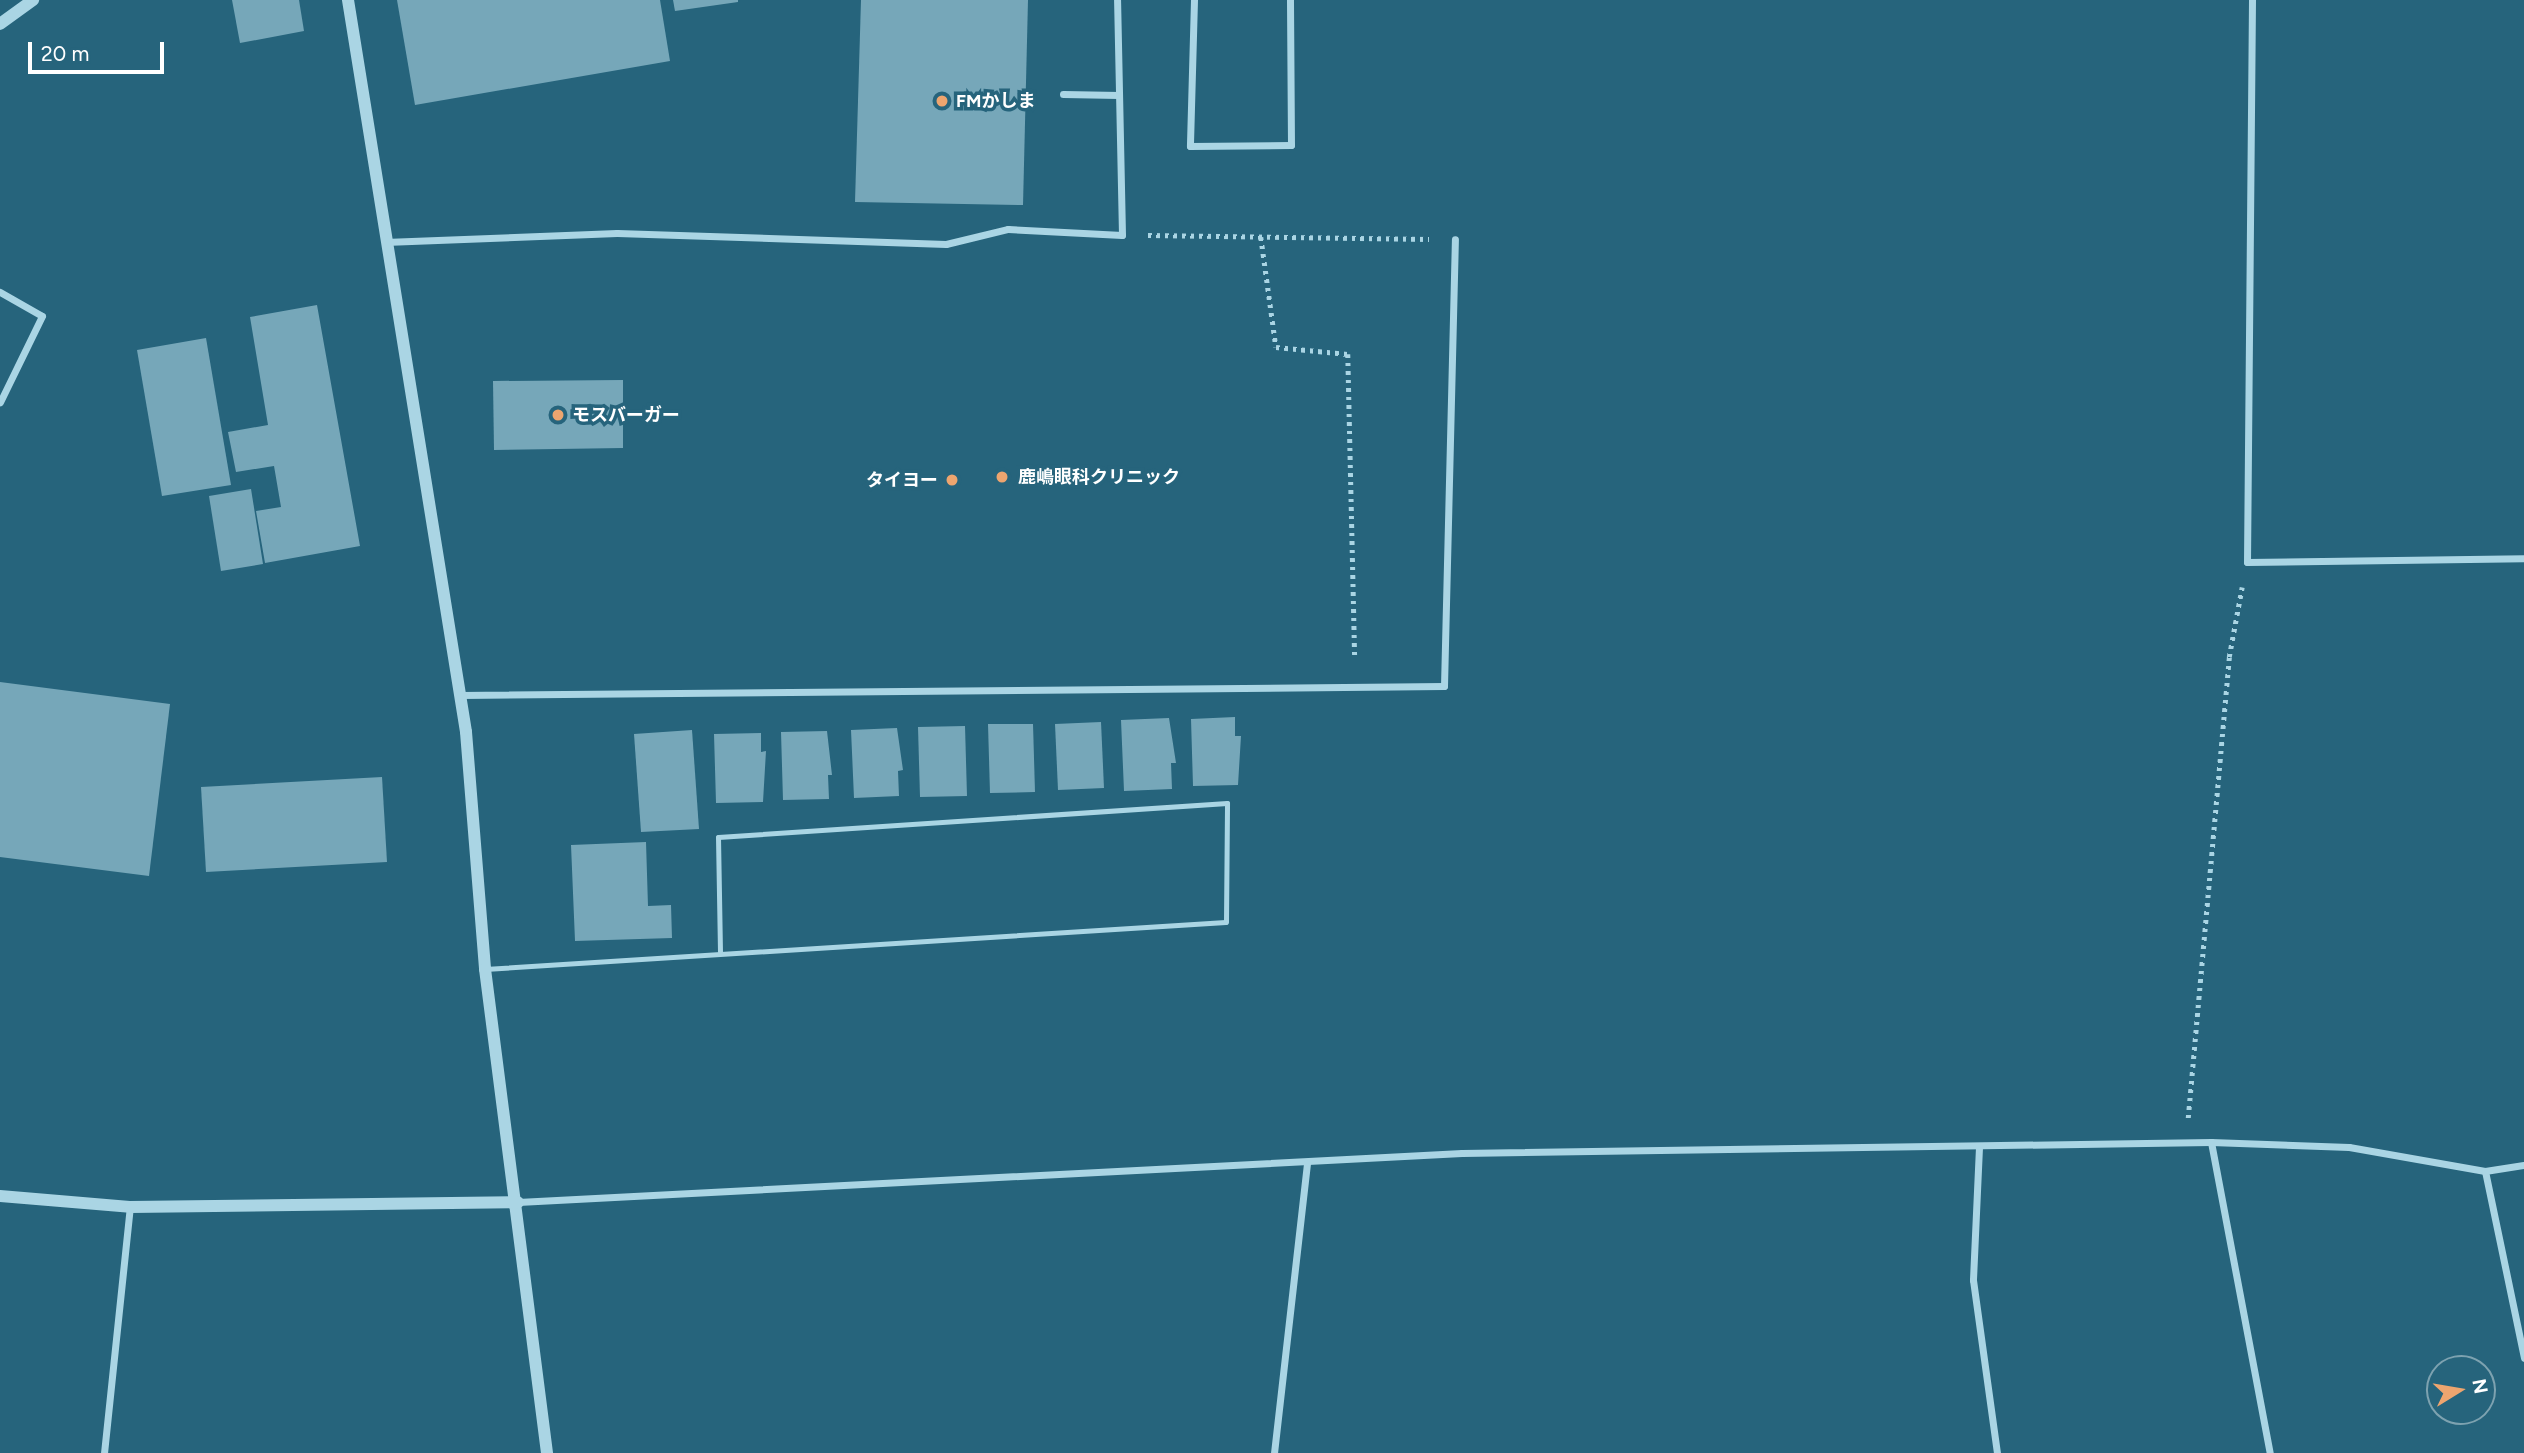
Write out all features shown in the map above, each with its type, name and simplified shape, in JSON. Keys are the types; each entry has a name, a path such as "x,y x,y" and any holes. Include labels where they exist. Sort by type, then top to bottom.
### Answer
{"street":[{"path":"0,24 33,0"},
{"path":"348,0 384,243 461,695 485,969 518,1202 547,1453"},
{"path":"384,243 617,233 946,244 1008,229 1122,235 1117,0"},
{"path":"1194,0 1190,146 1291,145 1290,0"},
{"path":"2252,0 2247,562 2524,558"},
{"path":"1063,94 1119,95"},
{"path":"461,695 1444,686 1455,239"},
{"path":"0,292 42,316 0,402"},
{"path":"0,1196 130,1207 518,1202 1307,1164 1462,1153 2185,1142 2349,1147 2485,1171 2524,1165"},
{"path":"2211,1142 2270,1453"},
{"path":"1979,1147 1973,1280 1997,1453"},
{"path":"1275,1453 1307,1164"},
{"path":"2485,1171 2524,1358"},
{"path":"104,1453 130,1207"}],"lane":[{"path":"485,969 1226,922 1227,803 718,837 720,952"}],"path":[{"path":"1122,235 1455,239"},
{"path":"1261,237 1276,347 1348,354 1356,687"},
{"path":"2185,1142 2229,657 2247,562"}],"building":[{"path":"232,0 299,0 304,31 240,43"},
{"path":"397,0 660,0 670,61 415,105"},
{"path":"673,0 738,0 738,2 675,11"},
{"name":"FMかしま","path":"861,0 1028,0 1023,205 855,202"},
{"path":"317,305 360,546 265,563 256,511 281,507 274,466 236,472 228,432 268,425 250,317"},
{"path":"206,338 231,485 162,496 137,350"},
{"name":"モスバーガー","path":"623,380 623,448 494,450 493,381"},
{"path":"251,489 263,564 221,571 209,496"},
{"path":"0,682 170,704 149,876 0,857"},
{"path":"1235,717 1235,736 1241,736 1238,785 1193,786 1191,719"},
{"path":"1169,718 1176,763 1171,763 1172,789 1124,791 1121,720"},
{"path":"1101,722 1104,788 1058,790 1055,724"},
{"path":"988,724 1033,724 1035,792 990,793"},
{"path":"965,726 967,796 920,797 918,727"},
{"path":"897,728 903,770 898,771 899,796 854,798 851,730"},
{"path":"692,730 699,829 641,832 634,734"},
{"path":"827,731 832,775 828,775 829,799 783,800 781,732"},
{"path":"761,733 761,752 766,751 763,802 716,803 714,734"},
{"path":"382,777 387,862 206,872 201,787"},
{"path":"646,842 648,906 671,905 672,938 575,941 571,845"}],"place":[{"name":"FMかしま","path":"942,101"},
{"name":"モスバーガー","path":"558,415"},
{"name":"鹿嶋眼科クリニック","path":"1002,477"},
{"name":"タイヨー","path":"952,480"}]}
